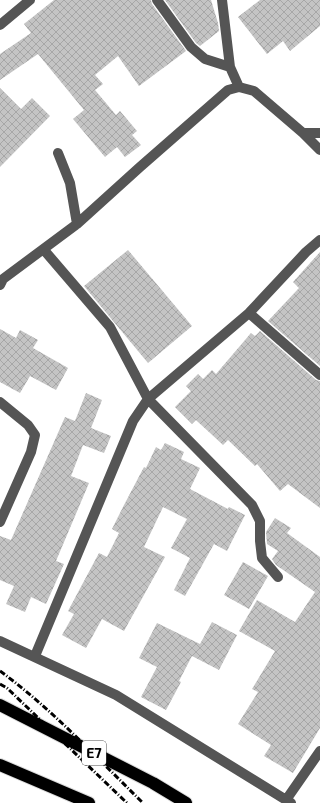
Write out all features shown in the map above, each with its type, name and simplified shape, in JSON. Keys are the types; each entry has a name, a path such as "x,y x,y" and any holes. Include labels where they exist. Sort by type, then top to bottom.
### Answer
{"highway":[{"name":"E7","path":"0,706 153,784 186,803"},
{"path":"0,765 89,803"}],"street":[{"path":"0,25 30,0"},
{"path":"157,0 191,47 205,59 230,67"},
{"path":"222,0 230,67 239,87"},
{"path":"0,286 3,279 77,224 228,90 239,87 254,91 303,133 320,150"},
{"path":"303,133 320,133"},
{"path":"58,153 70,182 77,224"},
{"path":"35,656 133,421 148,399 248,313 306,252 320,240"},
{"path":"44,250 110,327 148,399 252,505 260,521 262,558 278,577"},
{"path":"248,313 320,375"},
{"path":"0,402 28,424 35,435 31,452 0,522"},
{"path":"0,641 116,695 289,801 320,751"}],"building":[{"path":"54,0 151,0 152,4 186,51 139,86 118,56 95,75 103,84 95,90 116,115 120,111 137,131 132,135 141,145 125,157 117,147 105,157 73,119 84,110 38,54 0,80 0,54 31,33 24,24"},
{"path":"165,0 211,0 219,31 200,46 196,43"},
{"path":"260,0 320,0 320,26 290,51 283,41 267,54 238,17"},
{"path":"0,88 21,109 32,98 50,116 0,167"},
{"path":"128,250 192,326 148,363 84,286"},
{"path":"320,252 320,366 268,321 299,288 293,282"},
{"path":"0,329 16,338 20,330 38,340 33,348 68,368 56,390 30,376 20,393 0,382"},
{"path":"260,331 316,380 320,381 320,508 288,484 280,491 257,464 255,466 228,440 223,445 196,420 192,424 175,407 191,391 186,386 198,374 203,379 212,370 216,374 251,333 255,336"},
{"path":"86,393 102,400 91,428 111,436 104,453 83,445 71,476 89,483 56,561 64,564 46,604 31,597 25,612 6,604 14,586 0,580 0,536 11,540 65,417 75,421"},
{"path":"165,443 184,452 181,459 200,468 190,489 228,509 229,507 245,515 227,551 214,544 185,596 174,590 190,558 171,548 187,519 163,507 144,547 165,557 124,631 102,619 86,648 62,635 74,614 68,611 99,553 107,557 119,533 112,529 124,505 144,467 146,468 156,447 161,450"},
{"path":"275,518 291,528 287,533 320,557 320,728 293,773 264,756 271,745 238,724 258,692 252,689 275,651 239,631 257,600 295,622 315,592 276,565 272,559 278,551 267,544 266,532"},
{"path":"243,562 268,576 249,609 224,595"},
{"path":"212,622 237,635 219,670 192,656 179,681 181,682 166,710 141,697 157,667 139,658 157,623 200,644"}],"railway":[{"path":"0,671 38,701 143,803"},
{"path":"0,684 7,688 127,803"}]}
